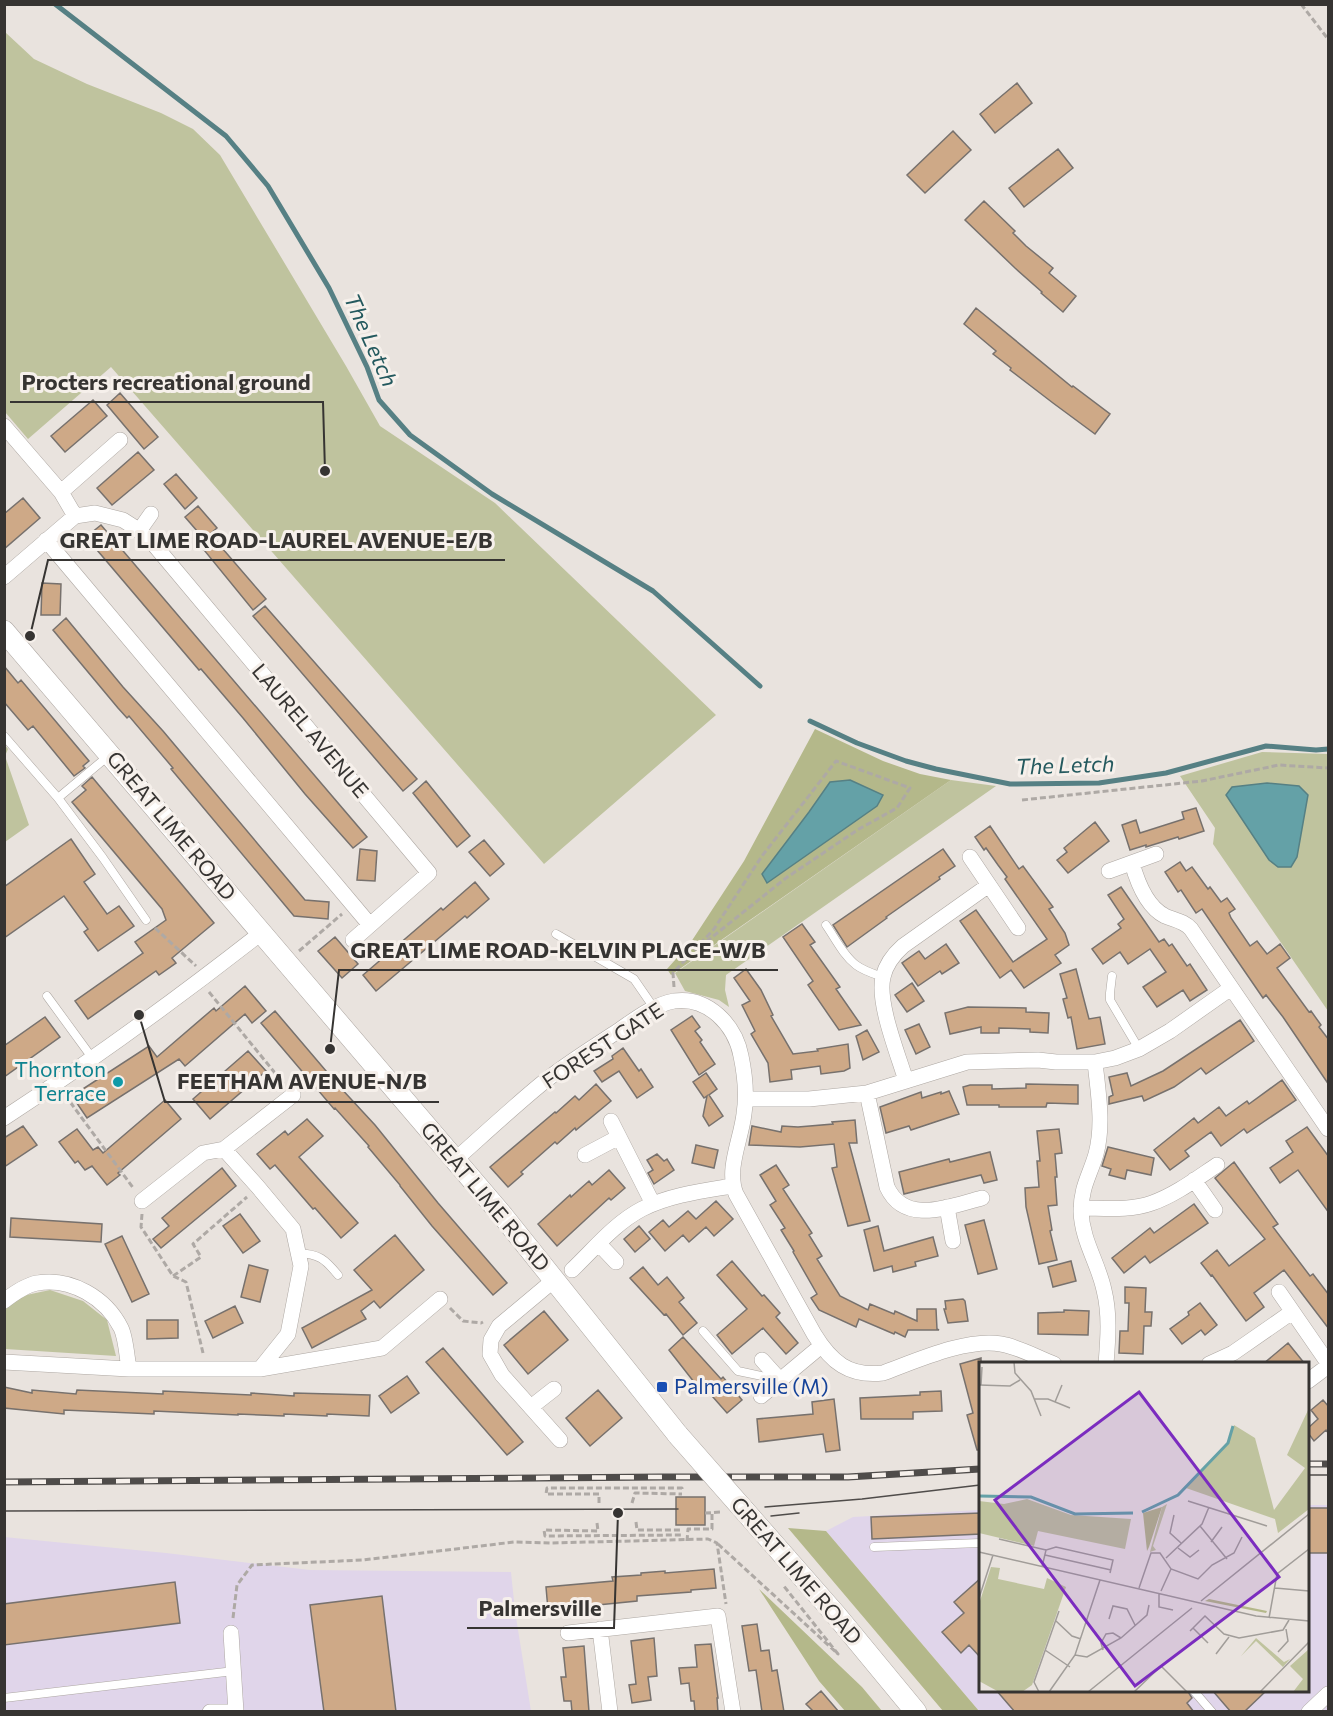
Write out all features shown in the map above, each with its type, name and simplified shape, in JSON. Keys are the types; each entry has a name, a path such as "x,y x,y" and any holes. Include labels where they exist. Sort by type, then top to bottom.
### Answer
{"main road":[{"name":"GREAT LIME ROAD","path":"4,631 455,1160 563,1275 678,1435 836,1615 916,1712"}],"street":[{"path":"4,426 61,492 75,516 4,577"},
{"path":"61,492 120,440"},
{"name":"LAUREL AVENUE","path":"75,516 95,513 123,520 151,541 429,873 353,940"},
{"path":"139,531 151,514"},
{"path":"46,540 370,925"},
{"path":"1109,871 1156,854"},
{"path":"970,857 1018,928"},
{"path":"1132,863 1140,885 1155,908 1188,925 1329,1129"},
{"path":"906,1081 885,1012 883,977 890,961 903,946 989,885"},
{"path":"4,1118 93,1059 261,933"},
{"path":"746,1099 809,1099 867,1094 967,1062 1038,1060 1095,1062 1115,1058 1139,1048 1170,1030 1231,988"},
{"name":"FOREST GATE","path":"455,1160 540,1085 591,1049 654,1008 676,1001 687,1001 709,1008 718,1014 732,1029 741,1055 746,1099 732,1186"},
{"path":"1095,1062 1101,1112 1096,1153 1083,1187 1081,1208 1085,1238 1104,1290 1108,1317 1106,1362"},
{"path":"867,1094 887,1187 901,1204 917,1210 928,1210 982,1198"},
{"path":"142,1201 203,1153 224,1149 293,1095"},
{"path":"611,1121 653,1204"},
{"path":"585,1155 619,1137"},
{"path":"224,1149 293,1229 301,1266 288,1334 260,1369"},
{"path":"1081,1208 1129,1207 1151,1203 1168,1196 1216,1165"},
{"path":"1194,1180 1215,1210"},
{"path":"560,1440 502,1375 490,1354 491,1340 499,1326 563,1275 622,1222 637,1212 674,1197 732,1186 741,1206 821,1346 841,1365 851,1370 872,1374 883,1373 960,1347 983,1343 1003,1344 1049,1362"},
{"path":"947,1206 953,1241"},
{"path":"599,1244 616,1262"},
{"path":"4,1301 35,1283 55,1282 89,1293 103,1304 122,1329 129,1369"},
{"path":"1279,1292 1329,1365 1309,1380"},
{"path":"4,1362 129,1369 260,1369 382,1348 440,1299"},
{"path":"1213,1362 1233,1353 1292,1312"},
{"path":"761,1396 821,1346"},
{"path":"762,1360 780,1380"},
{"path":"531,1407 554,1389"},
{"path":"568,1633 718,1616 733,1712"},
{"path":"600,1629 610,1712"},
{"path":"231,1633 236,1712"},
{"path":"1310,1712 1329,1694"},
{"path":"210,1712 228,1712"}],"lane":[{"path":"4,736 58,798 146,920"},
{"path":"58,798 110,754"},
{"path":"826,925 845,954 855,964 883,977"},
{"path":"556,934 634,979 654,1008"},
{"path":"1112,976 1110,1000 1139,1048"},
{"path":"47,996 93,1059"},
{"path":"298,1253 313,1254 328,1263 338,1275"},
{"path":"703,1332 738,1371 780,1380"},
{"path":"874,1547 979,1544"},
{"path":"4,1698 234,1671"},
{"path":"1195,1692 1212,1712"}],"path":[{"path":"1301,4 1329,39"},
{"path":"676,1001 673,973 714,929 762,856 836,761 910,788 897,808 859,828 786,879 696,950"},
{"path":"1022,800 1202,781 1279,765 1329,768"},
{"path":"286,962 353,905"},
{"path":"146,920 203,978 293,1095"},
{"path":"57,1083 142,1201 141,1227 173,1276 186,1282 207,1369"},
{"path":"173,1276 201,1257 193,1244 258,1187"},
{"path":"440,1299 463,1321 481,1323 489,1316"},
{"path":"599,1503 599,1494 546,1494 547,1488 682,1488 682,1492 635,1494 632,1503"},
{"path":"687,1541 688,1529 712,1529 712,1513"},
{"path":"597,1522 598,1531 544,1530 545,1536 681,1535 681,1531 637,1530 636,1522"},
{"path":"231,1633 237,1585 252,1565 363,1560 514,1542 708,1539 717,1543 838,1654 782,1585"},
{"path":"717,1543 726,1605 718,1616"}],"shaded area":[{"path":"1309,1505 1328,1505 1328,1711 979,1711 826,1531 853,1517 979,1510 979,1692 1309,1692"},
{"path":"4,1537 310,1570 511,1572 531,1711 5,1711"}],"green space":[{"path":"5,32 34,59 193,129 220,155 380,426 495,503 716,715 544,864 111,367 28,439 5,412"},
{"path":"815,729 883,761 920,774 951,780 671,975 667,969 691,942 744,861"},
{"path":"1262,752 1328,754 1328,1011 1213,844 1215,828 1180,776"},
{"path":"5,756 29,825 5,842"},
{"path":"951,780 996,786 726,975 725,990 729,1007 719,1000 685,991 675,973"},
{"path":"50,1290 83,1301 107,1320 116,1356 5,1349 5,1308 17,1297"},
{"path":"788,1528 826,1531 979,1711 943,1711"},
{"path":"759,1589 862,1687 882,1711 845,1711 819,1681"}],"water":[{"path":"850,780 883,795 877,806 767,883 762,874 830,782"},
{"path":"1267,783 1299,786 1308,795 1297,857 1291,867 1278,867 1269,860 1226,795 1232,787"}],"building":[{"path":"1017,83 1032,103 995,133 980,114"},
{"path":"953,131 971,150 925,193 907,175"},
{"path":"1058,149 1073,168 1024,207 1009,188"},
{"path":"984,201 1015,231 1013,233 1026,246 1053,268 1049,273 1076,296 1063,312 965,220"},
{"path":"976,308 1072,387 1110,414 1095,434 1010,370 1011,368 993,354 996,351 964,324"},
{"path":"120,393 158,437 144,449 107,405"},
{"path":"93,400 107,416 65,452 51,436"},
{"path":"138,452 154,470 112,505 97,488"},
{"path":"176,474 197,498 185,509 164,484"},
{"path":"23,498 40,518 4,549 4,514"},
{"path":"198,506 217,528 204,539 185,517"},
{"path":"101,525 367,837 353,848 201,669 199,670 86,537"},
{"path":"216,541 266,599 253,610 204,550"},
{"path":"42,583 61,584 60,615 41,615"},
{"path":"265,606 417,779 403,791 253,616"},
{"path":"66,618 305,900 329,902 328,919 294,916 171,769 173,768 129,716 127,718 118,708 53,630"},
{"path":"4,666 18,683 21,680 89,761 83,766 85,768 74,776 33,726 28,730 4,702"},
{"path":"92,777 214,923 172,958 176,963 159,975 156,971 88,1019 75,1001 143,953 135,942 166,920 162,909 72,802 86,790 82,786"},
{"path":"426,781 470,836 457,847 413,793"},
{"path":"1196,808 1204,831 1130,850 1122,825 1136,820 1140,833 1184,819 1182,812"},
{"path":"1095,822 1109,841 1068,873 1057,860 1067,852 1064,848"},
{"path":"990,826 1019,869 1023,866 1053,907 1049,909 1065,933 1069,945 1055,955 1061,963 1024,988 1011,970 1000,978 960,921 976,910 1013,962 1047,939 1005,879 1007,877 975,837"},
{"path":"71,839 95,874 84,882 107,914 119,906 134,926 98,951 84,932 88,929 64,896 4,938 4,887"},
{"path":"484,840 504,864 490,876 469,852"},
{"path":"360,849 377,851 375,881 357,880"},
{"path":"943,849 955,866 847,947 833,925"},
{"path":"1180,862 1186,871 1192,867 1221,902 1227,898 1235,909 1229,913 1231,918 1250,946 1257,941 1267,954 1280,944 1290,958 1277,968 1309,1012 1311,1011 1329,1040 1329,1085 1283,1017 1266,995 1263,998 1202,909 1196,913 1181,890 1178,892 1165,872"},
{"path":"475,882 489,899 467,918 465,916 376,991 363,975"},
{"path":"1121,887 1159,942 1164,939 1169,946 1172,944 1187,966 1190,964 1207,990 1190,1001 1183,990 1157,1007 1143,987 1166,972 1150,949 1128,964 1120,952 1103,964 1092,949 1121,928 1118,924 1124,919 1108,895"},
{"path":"802,924 815,942 810,945 840,987 836,989 861,1025 839,1030 808,985 813,981 783,937"},
{"path":"335,937 358,964 342,978 318,951"},
{"path":"946,944 959,963 942,974 940,971 918,986 902,963 919,951 925,959"},
{"path":"746,969 761,990 773,1015 771,1016 793,1054 848,1044 850,1068 821,1074 820,1066 791,1070 792,1079 770,1082 768,1063 751,1034 755,1031 742,1005 750,1001 734,978"},
{"path":"1076,969 1089,1019 1100,1017 1105,1044 1077,1049 1071,1017 1068,1018 1063,999 1067,998 1060,974"},
{"path":"912,983 924,1001 907,1012 895,995"},
{"path":"245,986 266,1011 252,1023 245,1014 185,1066 179,1059 87,1118 72,1096 149,1046 157,1057 214,1008 216,1011"},
{"path":"968,1007 1026,1008 1026,1012 1049,1013 1048,1033 1030,1032 1030,1029 999,1028 999,1033 981,1033 981,1027 950,1034 945,1013"},
{"path":"275,1011 375,1125 507,1283 493,1295 432,1226 369,1146 334,1109 261,1023"},
{"path":"692,1016 700,1027 695,1031 702,1040 700,1042 715,1064 699,1075 671,1030"},
{"path":"45,1017 60,1037 4,1077 4,1046"},
{"path":"1240,1020 1254,1041 1206,1074 1201,1068 1174,1087 1144,1101 1142,1096 1109,1104 1109,1097 1113,1095 1109,1077 1127,1073 1131,1086 1163,1071"},
{"path":"919,1024 930,1047 916,1054 905,1030"},
{"path":"867,1030 879,1052 863,1060 856,1036"},
{"path":"623,1048 653,1087 637,1098 619,1071 602,1082 594,1071 613,1059 612,1056"},
{"path":"248,1051 266,1071 210,1119 193,1099"},
{"path":"706,1073 717,1089 709,1095 723,1116 709,1126 703,1116 707,1096 704,1098 693,1082"},
{"path":"1282,1080 1296,1100 1247,1133 1244,1129 1221,1146 1211,1132 1185,1151 1189,1156 1170,1170 1154,1150 1194,1118 1198,1123 1219,1107 1226,1116 1247,1101 1249,1104"},
{"path":"596,1084 611,1101 557,1144 555,1142 521,1172 523,1174 508,1187 490,1167 575,1096 579,1100"},
{"path":"1026,1084 1078,1085 1078,1104 1047,1103 1046,1107 967,1105 963,1087 992,1085 992,1089 1026,1088"},
{"path":"949,1091 959,1114 911,1130 909,1126 886,1133 880,1107 921,1092 922,1098"},
{"path":"165,1100 181,1119 107,1185 92,1166 85,1170 78,1161 75,1163 59,1142 77,1129 93,1150 98,1147 103,1153"},
{"path":"307,1119 323,1136 299,1157 358,1223 341,1238 275,1165 270,1169 257,1154 285,1131 288,1135"},
{"path":"855,1120 857,1143 849,1143 870,1221 848,1226 832,1168 837,1167 834,1144 800,1147 749,1145 752,1126 781,1132 782,1126 798,1127"},
{"path":"23,1126 37,1145 4,1167 4,1138"},
{"path":"1307,1127 1329,1157 1329,1213 1298,1170 1280,1183 1270,1168 1293,1152 1286,1141"},
{"path":"1059,1129 1062,1153 1055,1154 1057,1205 1048,1206 1052,1230 1050,1231 1057,1260 1039,1264 1026,1207 1025,1188 1039,1187 1037,1161 1040,1161 1037,1131"},
{"path":"696,1145 718,1150 714,1168 692,1163"},
{"path":"1108,1147 1154,1158 1151,1175 1127,1170 1125,1179 1109,1175 1111,1169 1102,1166"},
{"path":"990,1152 997,1180 984,1183 981,1175 904,1194 899,1172 949,1159 950,1162"},
{"path":"657,1154 664,1161 667,1159 674,1170 654,1184 648,1173 653,1170 647,1160"},
{"path":"1234,1162 1278,1224 1273,1227 1310,1276 1313,1274 1329,1295 1329,1329 1284,1270 1254,1293 1264,1307 1246,1321 1201,1263 1217,1250 1229,1266 1265,1239 1215,1178"},
{"path":"776,1165 789,1185 783,1189 812,1233 809,1235 822,1256 817,1259 840,1296 868,1310 870,1304 894,1314 895,1311 917,1321 917,1309 936,1309 937,1329 939,1330 908,1330 905,1337 859,1319 856,1327 819,1310 811,1298 817,1294 781,1230 785,1228 770,1205 776,1201 760,1175"},
{"path":"222,1168 236,1186 161,1248 153,1239 169,1226 162,1218"},
{"path":"609,1170 625,1188 611,1200 609,1198 557,1246 538,1224 570,1195 571,1197 589,1181 592,1185"},
{"path":"716,1201 733,1219 714,1236 706,1227 689,1242 683,1235 665,1251 649,1232 663,1220 669,1227 688,1211 696,1219"},
{"path":"1194,1204 1208,1223 1150,1263 1145,1256 1124,1273 1112,1258 1150,1228 1154,1233"},
{"path":"240,1214 260,1241 243,1253 223,1226"},
{"path":"11,1218 102,1224 101,1242 10,1237"},
{"path":"984,1220 997,1269 978,1274 965,1225"},
{"path":"639,1226 650,1239 635,1252 624,1239"},
{"path":"878,1226 884,1251 933,1237 938,1256 915,1262 916,1266 893,1272 892,1266 874,1271 864,1230"},
{"path":"395,1235 424,1270 380,1308 374,1301 361,1311 366,1319 312,1348 302,1328 372,1290 354,1270"},
{"path":"122,1236 149,1294 132,1302 105,1244"},
{"path":"732,1261 780,1313 776,1317 798,1343 786,1354 763,1328 732,1354 717,1335 747,1309 717,1275"},
{"path":"1071,1261 1076,1281 1053,1287 1048,1267"},
{"path":"249,1265 268,1270 260,1302 241,1297"},
{"path":"643,1267 658,1285 667,1277 684,1298 679,1302 697,1323 683,1335 666,1314 664,1315 630,1278"},
{"path":"1125,1287 1146,1288 1145,1312 1152,1312 1151,1326 1144,1326 1143,1354 1119,1353 1120,1331 1128,1331 1129,1303 1125,1303"},
{"path":"963,1299 968,1321 948,1323 944,1309 946,1309 945,1301"},
{"path":"1200,1303 1217,1325 1205,1335 1201,1330 1182,1344 1170,1329 1189,1315 1188,1312"},
{"path":"235,1306 243,1323 213,1338 205,1321"},
{"path":"1064,1310 1089,1311 1088,1335 1038,1334 1038,1313 1064,1312"},
{"path":"544,1311 568,1340 528,1374 504,1345"},
{"path":"147,1320 178,1320 178,1338 147,1339"},
{"path":"683,1337 721,1379 723,1377 742,1400 727,1413 705,1388 701,1391 669,1350"},
{"path":"1288,1343 1303,1362 1265,1362"},
{"path":"443,1348 523,1442 507,1455 426,1362"},
{"path":"981,1358 979,1362 979,1450 977,1450 967,1415 973,1413 960,1364"},
{"path":"407,1376 419,1393 391,1413 379,1396"},
{"path":"4,1387 32,1393 32,1390 76,1394 77,1390 163,1394 163,1391 294,1396 294,1393 370,1395 369,1416 238,1415 154,1411 154,1414 64,1410 64,1414 4,1408"},
{"path":"598,1390 622,1418 590,1446 566,1418"},
{"path":"941,1391 942,1411 913,1412 913,1419 861,1419 860,1398 920,1395 920,1392"},
{"path":"834,1399 840,1450 826,1452 823,1434 759,1442 757,1419 813,1414 812,1402"},
{"path":"1323,1400 1329,1407 1329,1434 1326,1430 1314,1441 1309,1434 1309,1427 1318,1419 1311,1410"},
{"path":"676,1497 705,1497 705,1525 676,1525"},
{"path":"1309,1508 1329,1508 1329,1553 1309,1553"},
{"path":"979,1513 979,1534 872,1539 871,1517"},
{"path":"714,1569 716,1588 637,1596 637,1601 548,1610 546,1587 613,1581 612,1577 641,1575 641,1573"},
{"path":"979,1580 979,1656 969,1645 961,1653 942,1632 964,1613 954,1602"},
{"path":"175,1582 180,1623 4,1645 4,1604"},
{"path":"382,1596 396,1712 324,1712 310,1605"},
{"path":"757,1624 761,1651 769,1650 772,1671 777,1670 784,1712 762,1712 756,1670 749,1671 742,1626"},
{"path":"654,1638 657,1676 648,1677 651,1700 632,1703 629,1685 636,1684 631,1641"},
{"path":"711,1644 718,1712 695,1712 689,1683 681,1684 679,1668 697,1667 695,1645"},
{"path":"584,1646 589,1712 572,1712 571,1701 564,1701 561,1677 566,1677 563,1648"},
{"path":"821,1691 839,1712 814,1712 806,1704"},
{"path":"998,1692 1188,1692 1192,1698 1187,1703 1194,1712 1015,1712"},
{"path":"1214,1692 1265,1692 1244,1712 1231,1712"}],"waterway":[{"name":"The Letch","path":"55,4 226,136 268,186 329,288 367,367 379,400 410,435 492,494 653,591 760,686"},
{"name":"The Letch","path":"810,721 857,743 906,761 1010,784 1099,783 1166,773 1266,746 1328,749"}],"tram line":[{"path":"1309,1475 1328,1475"},
{"path":"765,1507 862,1499 979,1485"},
{"path":"4,1511 678,1509"},
{"path":"771,1516 799,1513"}],"railway":[{"path":"1309,1464 1328,1464"},
{"path":"4,1482 848,1477 979,1469"}],"place":[{"name":"Procters recreational ground","path":"325,471"},
{"name":"GREAT LIME ROAD-LAUREL AVENUE-E/B","path":"30,636"},
{"name":"FEETHAM AVENUE-N/B","path":"139,1015"},
{"name":"GREAT LIME ROAD-KELVIN PLACE-W/B","path":"330,1049"},
{"name":"Thornton Terrace","path":"118,1082"},
{"name":"Palmersville (M)","path":"662,1387"},
{"name":"Palmersville","path":"618,1513"}]}
